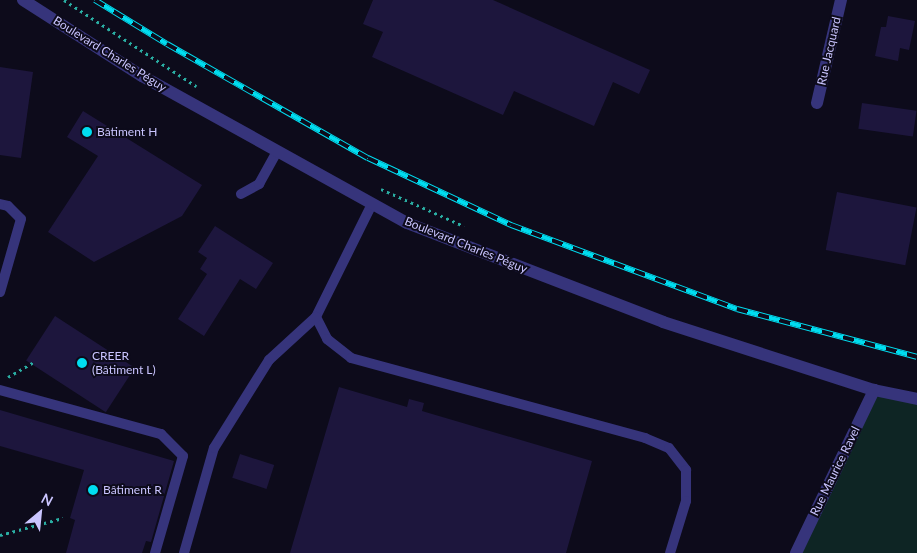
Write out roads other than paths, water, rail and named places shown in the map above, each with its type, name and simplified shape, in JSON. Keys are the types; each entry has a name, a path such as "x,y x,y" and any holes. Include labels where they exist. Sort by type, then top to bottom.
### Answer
{"street":[{"name":"Boulevard Charles Péguy","path":"23,0 142,76 407,223 663,322 874,390 917,399"},
{"name":"Rue Jacquard","path":"817,103 841,0"},
{"name":"Rue Maurice Ravel","path":"796,553 874,390"}],"lane":[{"path":"241,194 260,184 277,150"},
{"path":"0,204 8,206 21,219 0,292"},
{"path":"184,553 214,448 269,360 316,317 372,204"},
{"path":"316,317 327,339 351,358 645,438 669,448 686,470 686,501 670,553"},
{"path":"0,390 161,434 183,456 155,553"}],"railway":[{"path":"95,0 167,44 368,158 511,225 737,309 917,357"}],"place":[{"name":"Bâtiment H","path":"87,132"},
{"name":"CREER (Bâtiment L)","path":"82,363"},
{"name":"Bâtiment R","path":"93,490"}]}
